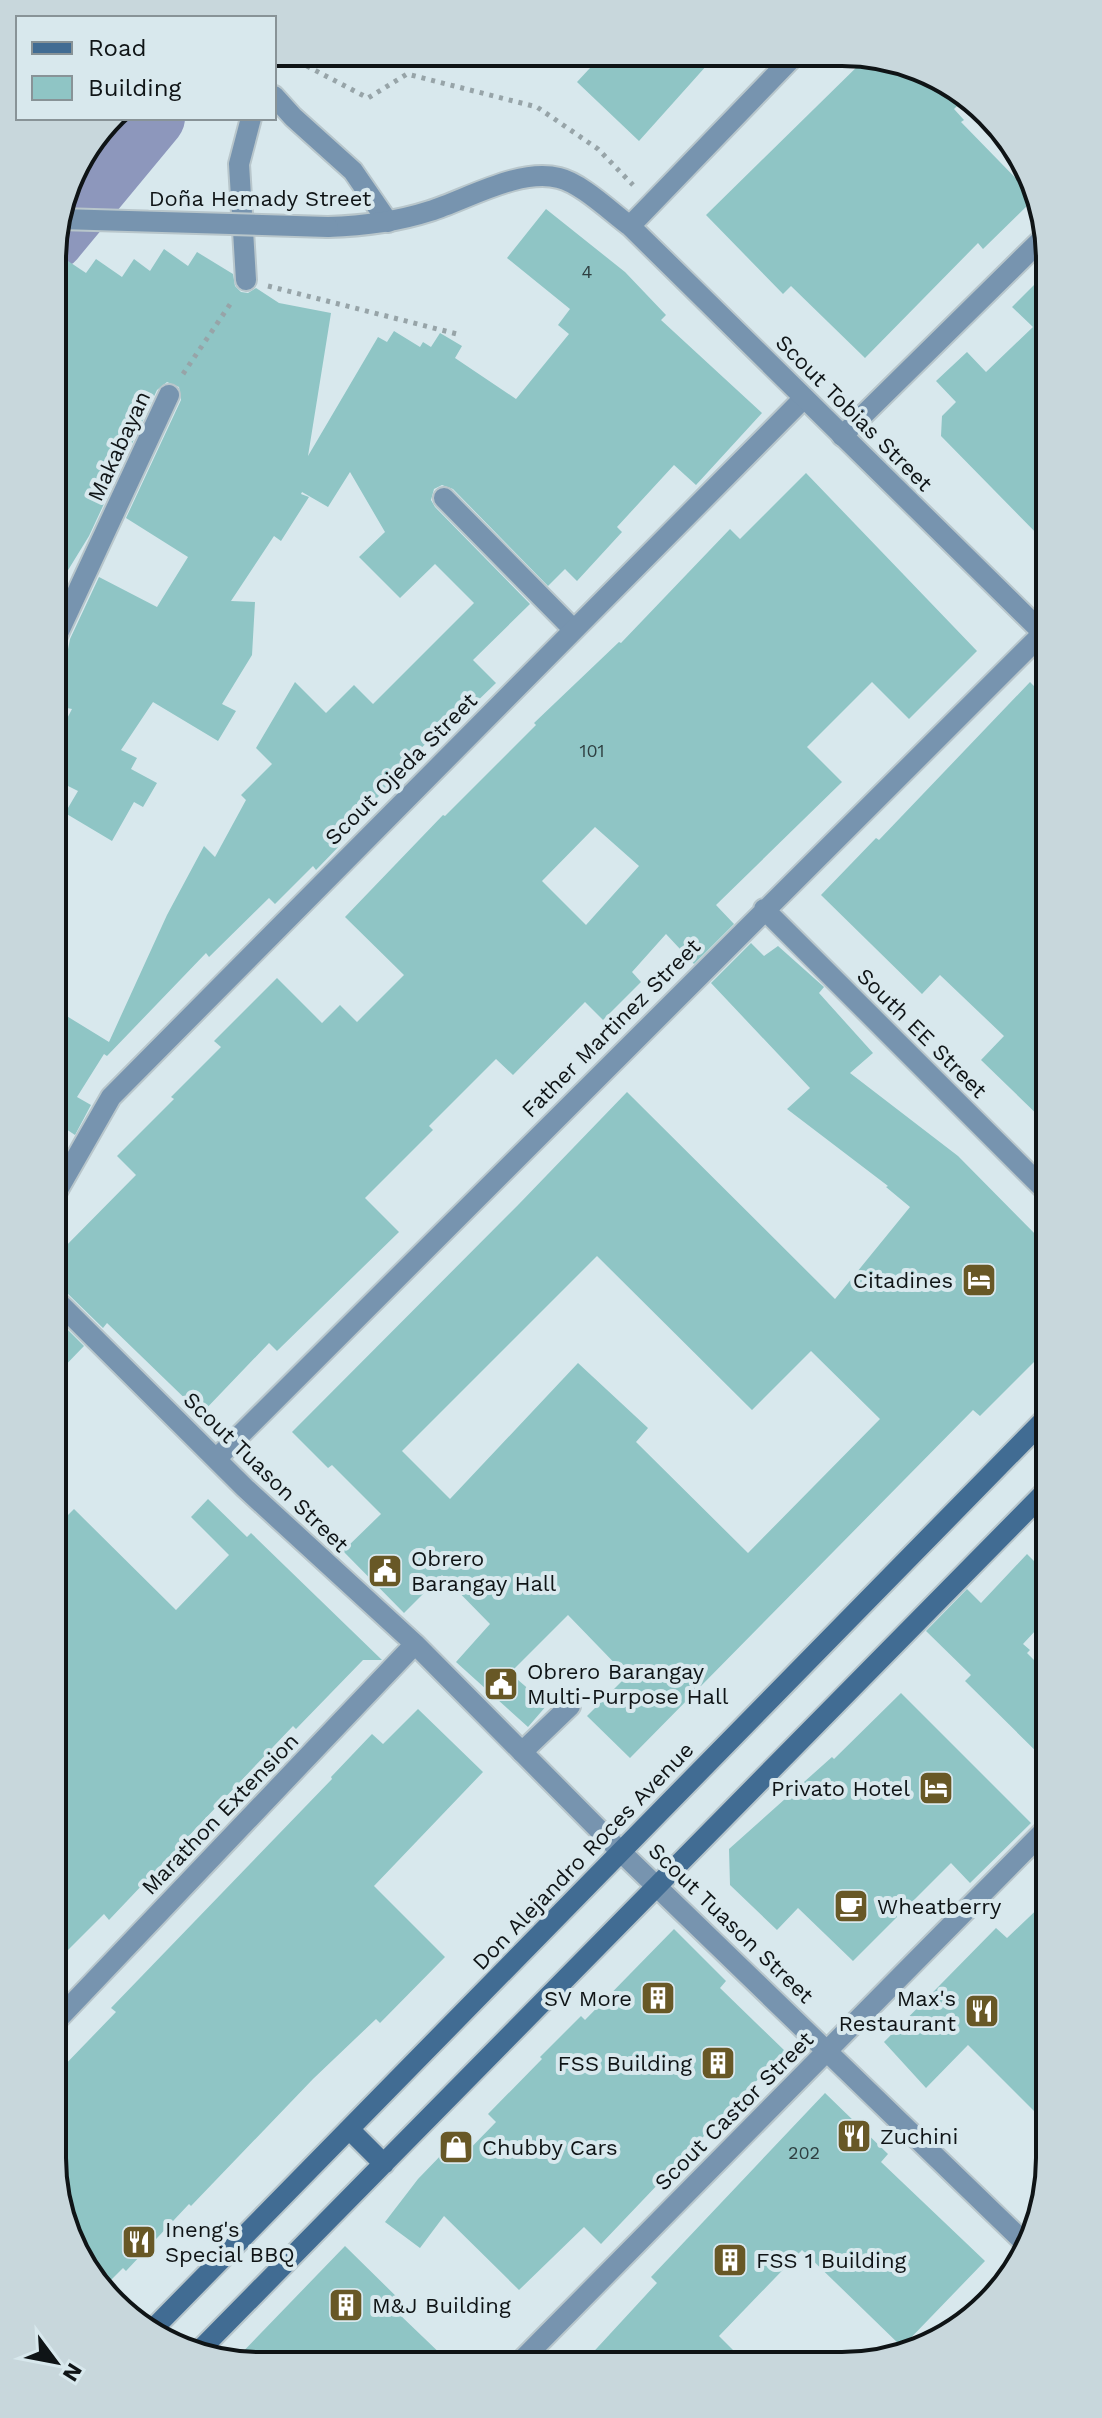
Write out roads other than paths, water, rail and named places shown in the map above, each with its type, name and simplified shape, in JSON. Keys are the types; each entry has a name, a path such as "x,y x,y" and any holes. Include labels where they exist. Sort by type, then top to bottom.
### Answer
{"main road":[{"name":"Don Alejandro Roces Avenue","path":"159,2323 1036,1428"},
{"path":"206,2344 1036,1501"},
{"path":"349,2129 384,2164"}],"street":[{"path":"630,226 784,66"},
{"path":"276,98 353,171 388,222"},
{"path":"246,280 239,164 250,120"},
{"name":"Doña Hemady Street","path":"71,219 368,226 431,211 469,195 532,176 561,178 630,226"},
{"name":"Scout Tobias Street","path":"630,226 1036,626"},
{"path":"842,436 1035,246"},
{"name":"Makabayan","path":"66,616 169,395"},
{"name":"Scout Ojeda Street","path":"66,1176 111,1097 804,398"},
{"path":"444,498 573,629"},
{"name":"Father Martinez Street","path":"216,1459 764,909 1036,642"},
{"name":"South EE Street","path":"764,909 1036,1181"},
{"name":"Scout Tuason Street","path":"66,1310 216,1459 415,1644 621,1852 1019,2237"},
{"name":"Marathon Extension","path":"66,2011 415,1644"},
{"path":"522,1752 570,1706"},
{"name":"Scout Castor Street","path":"530,2352 1036,1839"}],"waterway":[{"path":"71,219 153,120"}],"place":[{"name":"Citadines","path":"979,1280"},
{"name":"Obrero Barangay Hall","path":"385,1571"},
{"name":"Obrero Barangay Multi-Purpose Hall","path":"501,1684"},
{"name":"Privato Hotel","path":"936,1788"},
{"name":"Wheatberry","path":"851,1906"},
{"name":"SV More","path":"658,1998"},
{"name":"Max's Restaurant","path":"982,2011"},
{"name":"FSS Building","path":"718,2063"},
{"name":"Zuchini","path":"854,2136"},
{"name":"Chubby Cars","path":"456,2147"},
{"name":"Ineng's Special BBQ","path":"139,2242"},
{"name":"FSS 1 Building","path":"730,2260"},
{"name":"M&J Building","path":"346,2305"}]}
